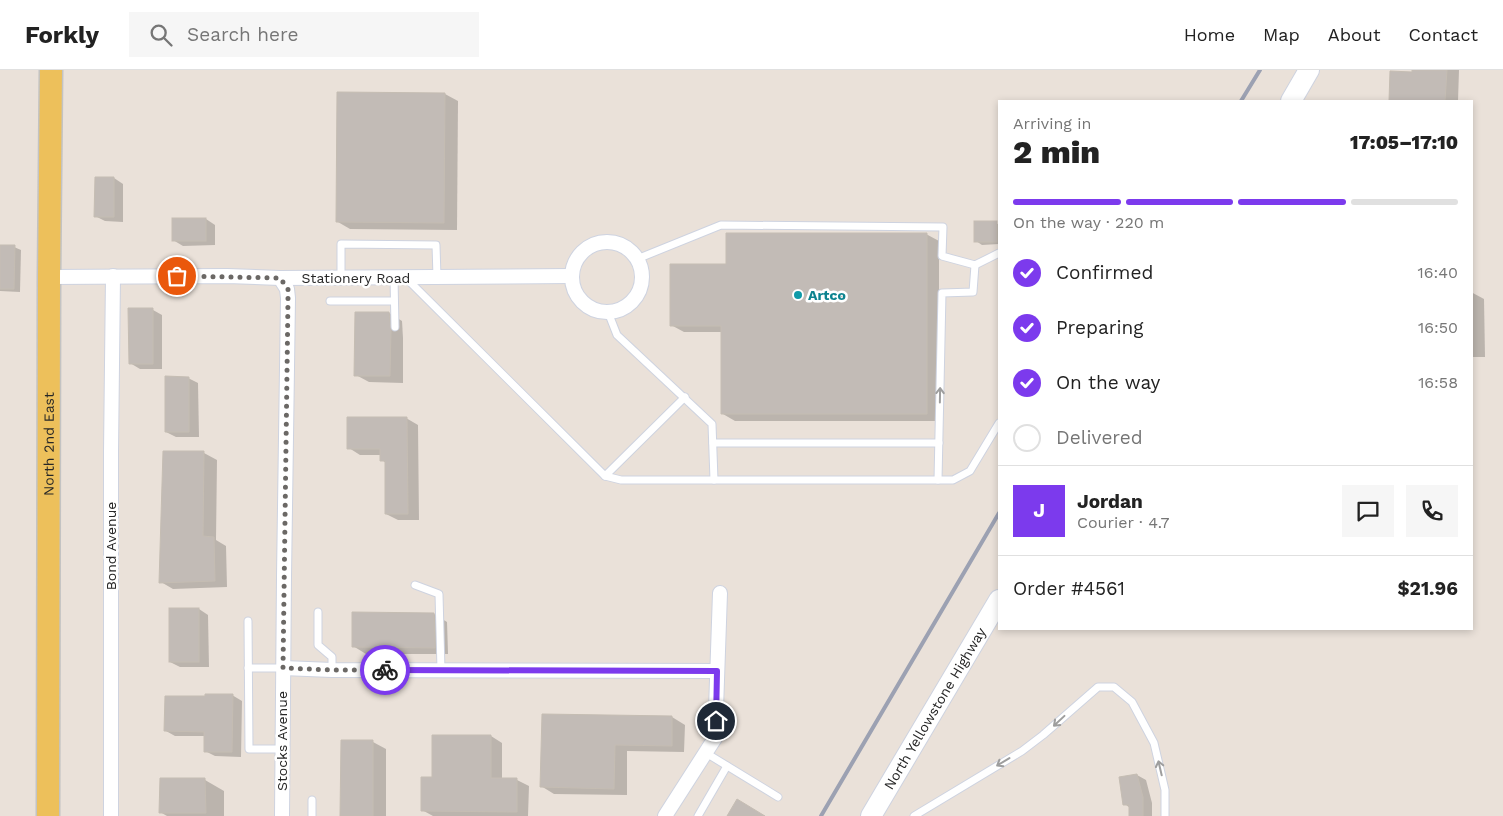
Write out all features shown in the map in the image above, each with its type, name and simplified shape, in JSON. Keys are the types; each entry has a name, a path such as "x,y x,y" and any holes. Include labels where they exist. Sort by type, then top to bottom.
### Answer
{"main road":[{"name":"North 2nd East","path":"48,816 51,70"},
{"path":"1292,100 1309,70"},
{"name":"North Yellowstone Highway","path":"870,816 998,602"}],"street":[{"path":"601,242 613,242 624,246 634,253 640,263 642,275 641,286 637,296 619,310 608,312 597,310 587,305 579,297 574,287 572,276 575,264 581,254 590,246 601,242"},
{"name":"Bond Avenue","path":"111,816 113,276"},
{"name":"Stationery Road","path":"49,277 227,276 400,278 572,276"},
{"name":"Stocks Avenue","path":"280,278 288,289 282,816"},
{"path":"669,815 715,738 720,593"},
{"path":"283,668 332,670 717,671"}],"lane":[{"path":"637,259 721,225 942,227 942,256 975,265 998,254"},
{"path":"341,278 341,244 436,245 437,277"},
{"path":"938,480 942,292 973,292 975,265"},
{"path":"395,327 394,301 400,278 605,476 621,480 954,480 970,472 998,425"},
{"path":"330,301 394,301"},
{"path":"608,312 617,335 712,424 714,480"},
{"path":"605,476 685,397"},
{"path":"713,443 939,444"},
{"path":"415,585 439,594 441,670"},
{"path":"318,612 318,645 332,657 332,670"},
{"path":"248,621 249,748 282,748"},
{"path":"248,668 283,668"},
{"path":"914,816 1044,735 1098,687 1114,687 1132,702 1154,744 1165,790 1165,816"},
{"path":"706,753 778,797"},
{"path":"698,816 727,766"},
{"path":"312,800 312,816"}],"building":[{"path":"1412,70 1447,70 1445,100 1389,100 1390,71 1412,72"},
{"path":"337,92 445,93 444,223 336,222"},
{"path":"95,177 114,177 114,217 94,217"},
{"path":"172,218 206,218 206,241 172,241"},
{"path":"974,221 997,221 997,242 974,242"},
{"name":"Artco","path":"726,233 927,233 927,414 721,414 721,326 670,326 670,264 726,264"},
{"path":"0,245 15,245 14,289 0,289"},
{"path":"128,308 153,308 153,364 129,364"},
{"path":"355,312 389,312 391,330 390,376 354,376"},
{"path":"165,376 189,377 189,432 165,432"},
{"path":"347,417 407,417 408,514 385,514 385,461 380,461 380,449 347,449"},
{"path":"163,451 204,451 203,536 214,537 215,581 159,583"},
{"path":"169,608 199,608 199,662 169,662"},
{"path":"352,612 434,613 435,648 352,647"},
{"path":"205,694 233,694 232,752 204,752 204,732 164,731 165,696 205,696"},
{"path":"542,714 672,716 672,746 615,745 614,789 540,787"},
{"path":"432,735 491,735 491,778 517,778 517,812 421,811 421,777 432,777"},
{"path":"341,740 373,740 373,816 340,816"},
{"path":"1137,774 1143,797 1143,816 1129,816 1129,805 1123,805 1119,777"},
{"path":"160,778 205,778 206,813 159,813"},
{"path":"737,799 765,816 727,816"}],"railway":[{"path":"1242,100 1260,70"},
{"path":"821,816 998,515"}],"way so far":[{"path":"177,276 280,278 288,289 283,668 385,670"}],"place":[{"name":"Artco","path":"798,295"}],"route":[{"path":"385,670 717,671 716,721"}]}
